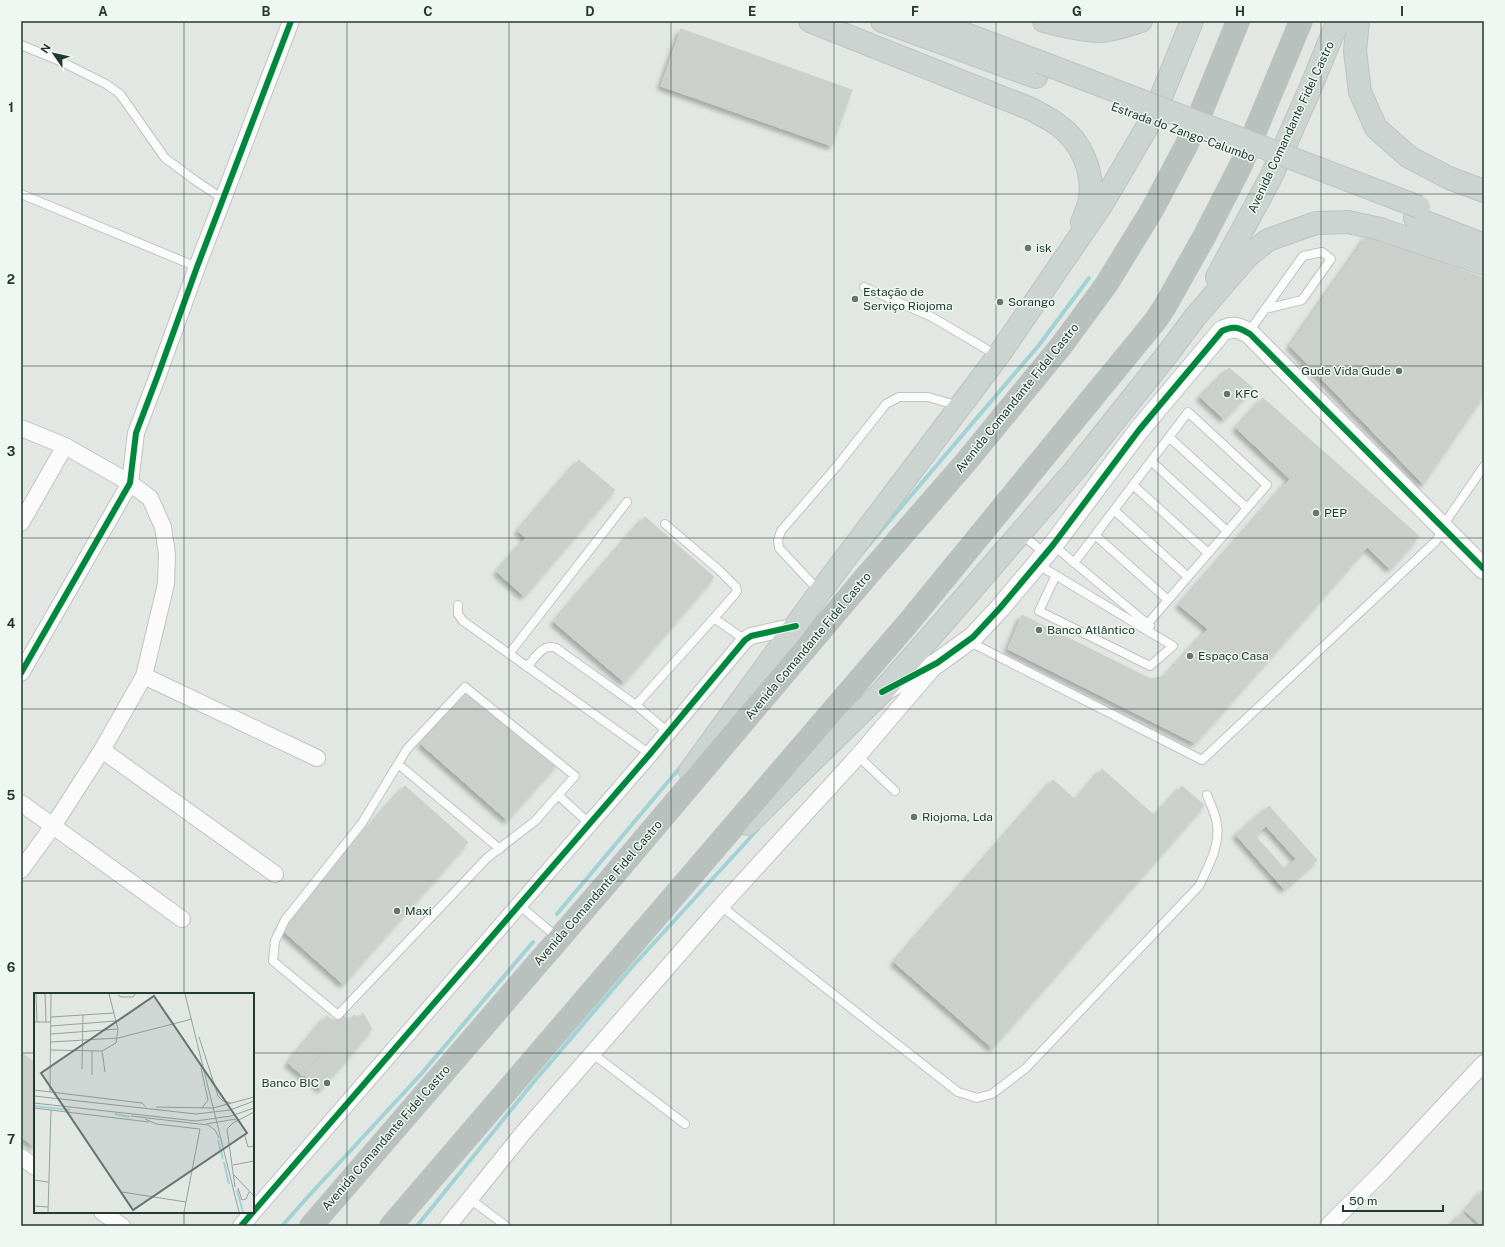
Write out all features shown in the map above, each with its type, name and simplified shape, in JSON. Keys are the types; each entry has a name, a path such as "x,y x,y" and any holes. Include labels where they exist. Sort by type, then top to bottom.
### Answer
{"highway":[{"name":"Avenida Comandante Fidel Castro","path":"310,1226 559,938 865,578 965,463 1061,346 1106,285 1152,210 1187,144 1238,21"},
{"path":"391,1226 492,1107 655,920 908,623 1156,320 1204,238 1241,165 1301,21"}],"main road":[{"path":"810,21 1031,109 1059,125 1079,146 1087,162 1090,181 1090,199 1083,221 1073,242 1049,283"},
{"name":"Estrada do Zango-Calumbo","path":"882,21 1038,70 1417,213 1484,244"},
{"name":"Estrada do Zango-Calumbo","path":"931,21 1038,70"},
{"path":"1044,21 1101,31 1124,27 1141,21"},
{"path":"607,882 820,592 998,356 1049,283 1102,204 1146,128 1161,98 1192,21"},
{"name":"Avenida Comandante Fidel Castro","path":"1194,316 1234,246 1271,176 1310,89 1338,21"},
{"path":"1358,21 1355,51 1360,92 1376,128 1408,157 1450,178 1484,191"},
{"name":"Estrada do Zango-Calumbo","path":"1417,213 1484,230"},
{"path":"655,920 772,799 882,692 1074,470 1130,422 1169,352 1194,316 1248,256 1268,240 1316,223 1348,222 1380,229 1484,264"}],"street":[{"path":"21,673 130,483 136,433 197,267 291,21"},
{"path":"882,692 937,663 973,637 1000,608 1045,554 1130,422 1222,331 1228,328 1236,327 1248,333 1484,569"},
{"path":"21,428 65,446 130,483 150,498 163,527 167,554 166,584 144,676 102,750 54,826 21,870"},
{"path":"21,523 65,446"},
{"path":"254,1211 590,824 745,640 750,636 796,626"},
{"path":"448,1226 523,1133 721,906 858,756 937,663"},
{"path":"144,676 317,758"},
{"path":"102,750 275,874"},
{"path":"21,803 182,919"},
{"path":"1328,1226 1382,1172 1484,1063"},
{"path":"21,1157 34,1165"},
{"path":"103,1213 122,1226"},
{"path":"241,1226 252,1213"}],"lane":[{"path":"21,45 60,61 106,84 120,94 165,158 196,182 223,199"},
{"path":"21,194 197,267"},
{"path":"1248,333 1265,309 1303,256 1322,252 1331,259 1302,300 1265,309"},
{"path":"864,287 932,317 998,356"},
{"path":"820,592 779,548 778,540 781,531 837,466 886,404 899,397 928,397 960,406"},
{"path":"1074,563 1188,412 1267,485 1145,625"},
{"path":"1169,437 1247,508"},
{"path":"1151,461 1227,531"},
{"path":"967,641 1202,760 1435,542 1443,528 1483,471"},
{"path":"1133,485 1208,553"},
{"path":"509,654 627,502"},
{"path":"1114,510 1188,577"},
{"path":"636,705 737,591 736,587 719,570 665,524"},
{"path":"1020,533 1045,554 1056,575 1145,625"},
{"path":"1096,535 1168,600"},
{"path":"1045,554 1074,563 1145,625 1173,646 1150,666 1039,611 1056,575"},
{"path":"458,605 458,614 463,621 650,754"},
{"path":"714,618 745,640"},
{"path":"527,667 544,647 551,646 556,648 636,705 668,732"},
{"path":"465,687 575,776 558,795 535,821 487,858 338,1015 273,961 275,941 285,920 362,823 407,749 465,687"},
{"path":"858,756 895,791"},
{"path":"398,764 500,848"},
{"path":"558,795 590,824"},
{"path":"721,906 958,1092 977,1098 992,1094 1026,1068 1200,886 1214,856 1217,832 1216,820 1207,795"},
{"path":"519,905 559,938"},
{"path":"593,1054 685,1124"},
{"path":"470,1199 506,1226"}],"building":[{"path":"681,29 852,90 832,146 661,86"},
{"name":"Gude Vida Gude","path":"1367,236 1484,278 1484,395 1423,484 1290,346"},
{"path":"1229,368 1253,388 1224,419 1200,397"},
{"path":"1263,398 1419,536 1390,569 1367,547 1195,743 1008,649 1022,615 1151,679 1165,676 1208,629 1179,605 1290,479 1236,428"},
{"path":"579,460 615,490 524,596 497,572 526,538 518,531"},
{"path":"645,517 714,577 624,682 554,622"},
{"path":"471,688 557,764 507,820 421,744"},
{"path":"1102,769 1155,816 1182,786 1204,805 992,1048 894,962 1053,780 1076,800"},
{"path":"405,786 468,842 343,984 280,928"},
{"path":"1269,806 1317,860 1284,889 1236,835","holes":["1266,826 1296,859 1285,869 1255,836"]},
{"path":"363,1013 372,1029 321,1089 303,1074 354,1015 358,1018"},
{"path":"341,1014 350,1021 303,1076 288,1063 327,1016 334,1022"},
{"path":"21,1053 34,1061 34,1146 21,1137"},
{"path":"1484,1189 1484,1200 1479,1195"},
{"path":"1479,1195 1484,1200 1484,1224 1482,1226 1465,1211"},
{"path":"1462,1213 1476,1226 1451,1226"}],"waterway":[{"path":"863,552 1039,345 1089,278"},
{"path":"557,914 682,765"},
{"path":"417,1226 532,1084 631,968 758,829"},
{"path":"282,1226 422,1073 533,942"}],"cycle path":[{"path":"21,673 130,483 136,433 197,267 291,21"},
{"path":"882,692 937,663 973,637 1000,608 1053,545 1139,430 1222,331 1230,328 1240,329 1250,334 1484,569"},
{"path":"254,1211 650,754 745,640 751,636 796,626"},
{"path":"241,1226 252,1213"}],"place":[{"name":"isk","path":"1028,248"},
{"name":"Estação de Serviço Riojoma","path":"855,299"},
{"name":"Sorango","path":"1000,302"},
{"name":"Gude Vida Gude","path":"1399,371"},
{"name":"KFC","path":"1227,394"},
{"name":"PEP","path":"1316,513"},
{"name":"Banco Atlântico","path":"1039,630"},
{"name":"Espaço Casa","path":"1190,656"},
{"name":"Riojoma, Lda","path":"914,817"},
{"name":"Maxi","path":"397,911"},
{"name":"Banco BIC","path":"327,1083"}]}
